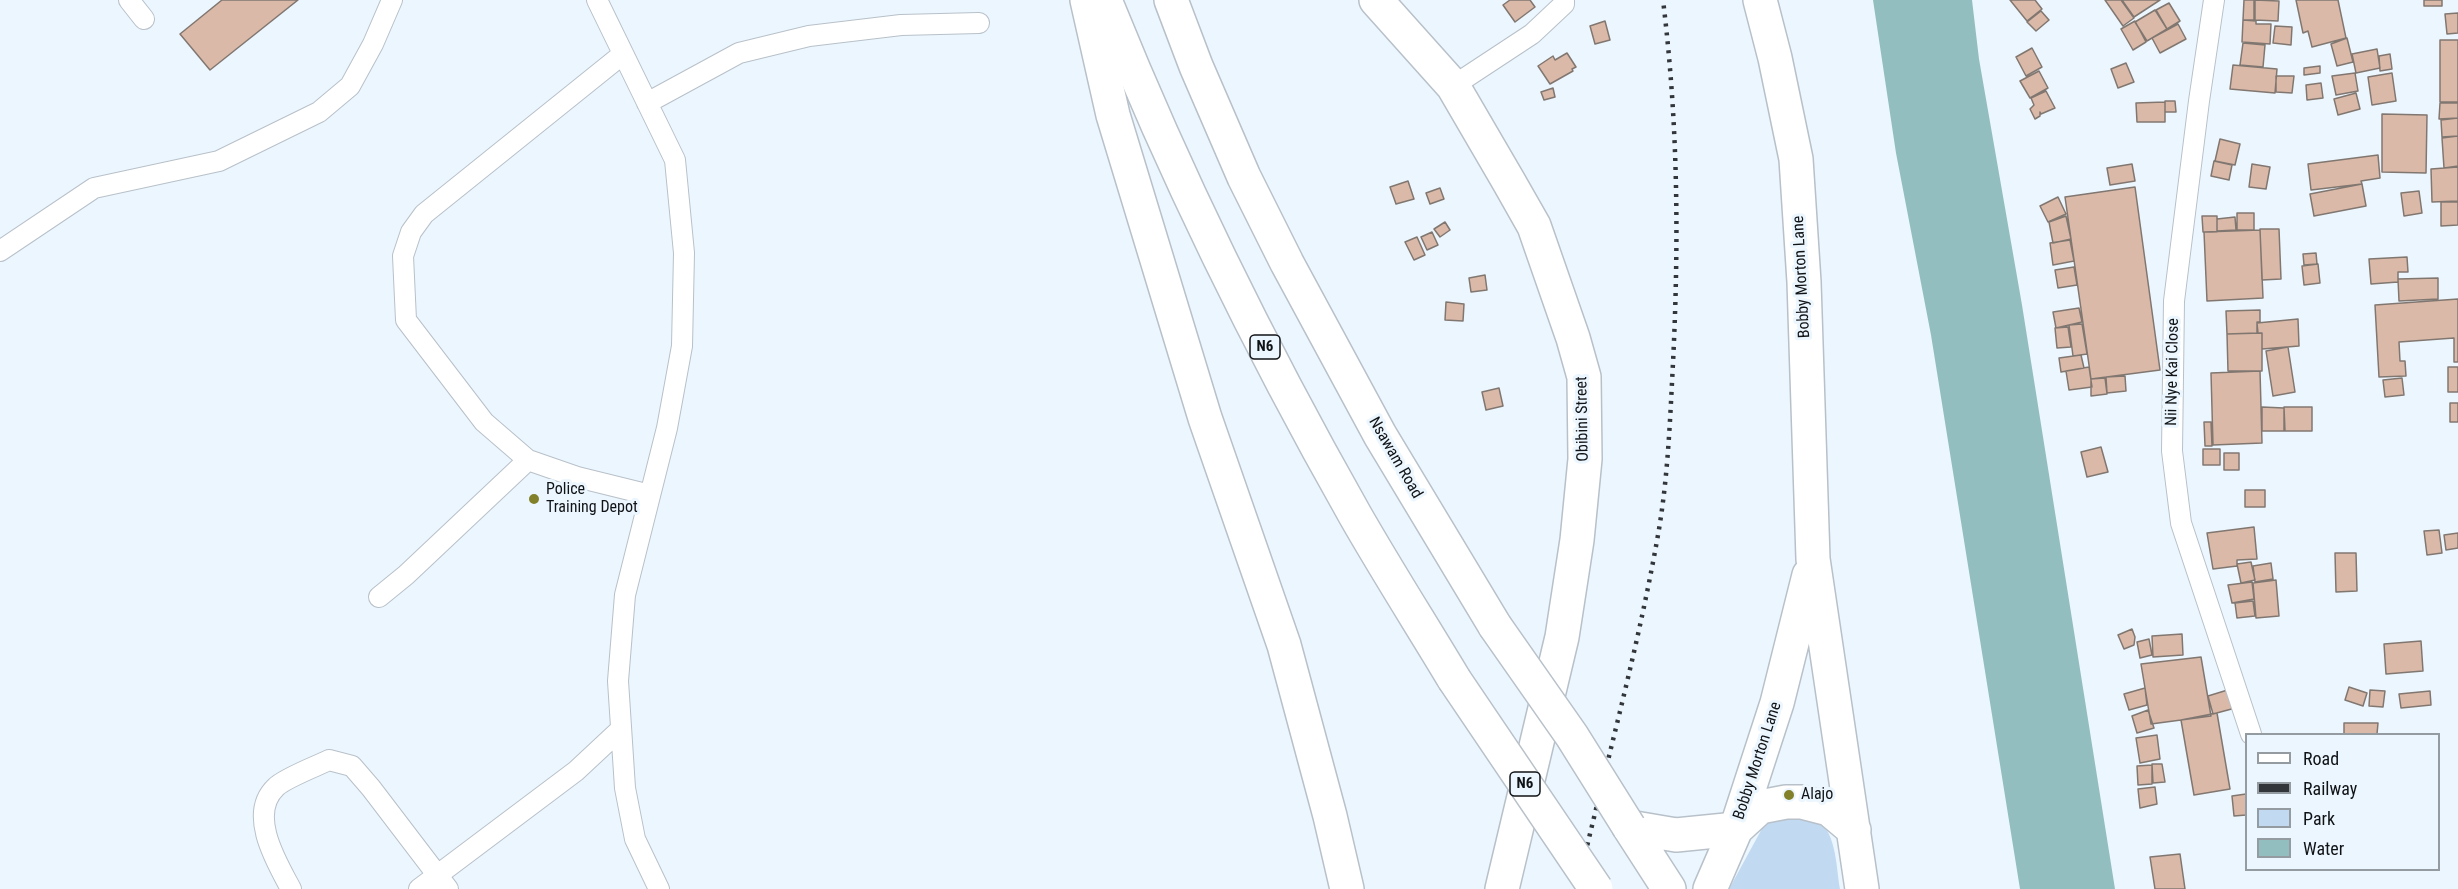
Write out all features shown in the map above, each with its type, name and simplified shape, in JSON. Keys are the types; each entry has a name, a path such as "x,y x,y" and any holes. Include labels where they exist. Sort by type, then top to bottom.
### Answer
{"main road":[{"path":"1087,0 1113,115 1205,418 1284,645 1347,889"},
{"name":"N6","path":"1105,0 1140,89 1225,272 1355,515 1454,679 1596,889"},
{"name":"Nsawam Road","path":"1171,0 1244,177 1287,263 1380,435 1495,627 1572,736 1669,889"},
{"name":"Obibini Street","path":"1376,0 1453,86 1534,226 1573,338 1584,377 1585,459 1577,540 1564,626 1502,889"},
{"name":"Bobby Morton Lane","path":"1760,0 1776,58 1796,159 1804,282 1813,559 1862,889"},
{"name":"Bobby Morton Lane","path":"1710,889 1736,829 1777,703 1813,559"},
{"path":"1629,827 1676,835 1736,829 1760,807 1786,802 1802,802 1829,809 1854,830"}],"lane":[{"path":"129,0 144,19"},
{"path":"4,240 94,188 219,161 319,112 350,86 373,44 392,0"},
{"path":"597,0 675,160 684,253 682,345 667,428 625,595 618,681 625,788 635,839 659,889"},
{"path":"1453,86 1532,34 1564,4 1564,0"},
{"name":"Nii Nye Kai Close","path":"2214,0 2174,301 2172,451 2181,523 2250,733"},
{"path":"647,103 739,53 809,36 901,25 979,23"},
{"path":"623,54 424,214 411,232 403,256 406,320 484,422 528,460 577,477 650,495"},
{"path":"379,597 414,568 528,460"},
{"path":"419,889 442,882 576,771 621,729"},
{"path":"291,889 273,856 264,828 265,805 276,787 330,760 352,766 442,882"}],"green space":[{"path":"1778,815 1811,817 1826,829 1834,848 1840,889 1729,889 1764,825"}],"water":[{"path":"1873,0 1972,0 1979,59 2022,305 2115,889 2020,889 1931,335 1896,153"}],"building":[{"path":"222,0 298,0 210,70 180,34"},
{"path":"1510,0 1530,0 1535,7 1515,22 1503,5"},
{"path":"2010,0 2035,0 2042,9 2027,21"},
{"path":"2105,0 2121,0 2134,18 2123,26"},
{"path":"2122,0 2160,0 2134,17"},
{"path":"2244,0 2254,0 2254,20 2243,20"},
{"path":"2255,0 2279,1 2278,21 2255,20"},
{"path":"2296,0 2338,0 2346,38 2312,47 2308,31 2303,33"},
{"path":"2424,0 2442,0 2442,6 2424,6"},
{"path":"2169,3 2180,21 2167,29 2156,10"},
{"path":"2155,10 2167,29 2147,41 2135,22"},
{"path":"2041,11 2049,20 2036,31 2027,22"},
{"path":"2458,13 2458,33 2447,34 2445,14"},
{"path":"2243,20 2256,21 2256,24 2271,24 2270,44 2242,42"},
{"path":"1605,21 1610,40 1595,44 1590,26"},
{"path":"2135,21 2146,42 2133,50 2121,29"},
{"path":"2178,24 2186,39 2160,53 2152,38"},
{"path":"2275,26 2292,27 2291,45 2273,43"},
{"path":"2347,38 2353,62 2337,66 2331,44"},
{"path":"2440,40 2458,40 2458,102 2440,102"},
{"path":"2243,43 2265,45 2263,67 2240,65"},
{"path":"2032,48 2042,67 2026,76 2016,57"},
{"path":"2377,49 2380,68 2356,73 2352,54"},
{"path":"1567,53 1576,67 1550,84 1538,66 1553,56 1555,60"},
{"path":"2390,54 2392,69 2380,71 2379,56"},
{"path":"2126,63 2134,82 2118,88 2111,69"},
{"path":"2233,65 2277,69 2275,93 2230,89"},
{"path":"2320,66 2320,73 2304,75 2304,68"},
{"path":"2039,71 2048,88 2030,98 2020,81"},
{"path":"2355,73 2358,91 2336,95 2332,76"},
{"path":"2392,73 2396,101 2372,105 2368,77"},
{"path":"2276,76 2294,76 2292,93 2276,92"},
{"path":"2321,83 2323,98 2307,100 2306,85"},
{"path":"1553,88 1555,97 1544,100 1541,92"},
{"path":"2046,91 2055,108 2041,114 2040,112 2040,116 2035,119 2030,109 2034,105 2031,98"},
{"path":"2356,93 2360,109 2338,115 2334,99"},
{"path":"2165,101 2175,101 2176,112 2165,112"},
{"path":"2165,102 2165,122 2137,122 2136,103"},
{"path":"2440,103 2458,103 2458,118 2439,119"},
{"path":"2382,114 2427,115 2426,173 2382,172"},
{"path":"2458,118 2458,136 2442,137 2441,120"},
{"path":"2458,136 2458,166 2444,168 2442,138"},
{"path":"2220,139 2240,144 2235,165 2215,161"},
{"path":"2378,155 2380,178 2361,181 2362,184 2311,190 2308,164"},
{"path":"2214,161 2232,165 2229,180 2211,176"},
{"path":"2132,164 2135,181 2110,185 2107,168"},
{"path":"2252,164 2270,167 2266,189 2249,187"},
{"path":"2458,167 2458,201 2432,202 2431,169"},
{"path":"1408,181 1414,199 1396,204 1390,187"},
{"path":"2362,184 2366,206 2314,216 2310,194"},
{"path":"2135,187 2160,370 2091,379 2065,197"},
{"path":"1440,188 1444,199 1430,204 1426,193"},
{"path":"2419,191 2422,213 2404,216 2401,193"},
{"path":"2058,197 2066,214 2048,222 2040,206"},
{"path":"2441,202 2458,202 2458,225 2441,226"},
{"path":"2237,213 2254,213 2254,230 2237,230"},
{"path":"2066,216 2071,239 2053,243 2049,222"},
{"path":"2202,216 2217,216 2217,232 2203,232"},
{"path":"2235,217 2236,230 2217,231 2217,219"},
{"path":"1445,222 1450,230 1440,237 1434,229"},
{"path":"2260,229 2279,229 2281,279 2262,280"},
{"path":"2260,230 2263,298 2207,301 2204,232"},
{"path":"1432,232 1438,245 1427,250 1421,237"},
{"path":"1417,237 1425,255 1414,260 1405,242"},
{"path":"2070,240 2074,261 2053,265 2050,243"},
{"path":"2316,253 2317,264 2304,265 2303,254"},
{"path":"2407,257 2408,272 2398,272 2398,282 2371,284 2369,259"},
{"path":"2318,264 2320,283 2304,285 2302,266"},
{"path":"2074,267 2077,285 2058,288 2055,270"},
{"path":"1485,275 1487,290 1471,292 1469,278"},
{"path":"2438,278 2438,299 2399,301 2398,279"},
{"path":"2458,299 2458,362 2454,362 2454,338 2399,342 2400,361 2405,361 2406,376 2379,377 2375,305"},
{"path":"1446,302 1464,304 1463,321 1445,320"},
{"path":"2079,308 2082,322 2056,328 2053,312"},
{"path":"2260,310 2257,333 2227,334 2226,311"},
{"path":"2298,319 2299,346 2262,349 2262,333 2258,333 2257,323"},
{"path":"2082,324 2087,354 2073,356 2069,325"},
{"path":"2068,327 2071,347 2057,348 2055,328"},
{"path":"2262,333 2262,371 2228,371 2227,334"},
{"path":"2288,347 2295,392 2273,396 2266,351"},
{"path":"2081,355 2084,368 2061,372 2059,358"},
{"path":"2089,367 2092,387 2069,390 2066,371"},
{"path":"2448,367 2458,367 2458,392 2448,392"},
{"path":"2260,371 2262,443 2213,445 2211,373"},
{"path":"2125,376 2126,391 2107,393 2106,377"},
{"path":"2105,378 2107,394 2091,396 2091,379"},
{"path":"2402,378 2404,395 2385,397 2383,380"},
{"path":"1499,388 1503,406 1486,410 1482,392"},
{"path":"2450,403 2458,403 2458,422 2450,422"},
{"path":"2262,407 2284,408 2284,431 2262,431"},
{"path":"2284,407 2312,407 2312,431 2285,431"},
{"path":"2204,422 2211,422 2212,446 2205,446"},
{"path":"2101,447 2108,472 2087,477 2081,452"},
{"path":"2203,449 2220,449 2220,465 2203,465"},
{"path":"2224,453 2239,453 2239,470 2224,470"},
{"path":"2245,490 2265,490 2265,507 2245,507"},
{"path":"2254,527 2257,559 2237,560 2237,566 2213,569 2207,533"},
{"path":"2439,530 2442,553 2427,555 2424,531"},
{"path":"2458,533 2458,548 2446,550 2444,535"},
{"path":"2335,553 2356,553 2357,591 2336,592"},
{"path":"2251,562 2255,580 2241,583 2237,564"},
{"path":"2271,563 2273,579 2255,582 2253,566"},
{"path":"2276,580 2279,616 2256,618 2253,583"},
{"path":"2252,582 2254,599 2232,603 2228,585"},
{"path":"2253,601 2255,616 2237,618 2235,603"},
{"path":"2132,629 2135,637 2134,645 2124,649 2118,635"},
{"path":"2182,634 2183,655 2153,657 2152,636"},
{"path":"2149,639 2152,655 2140,658 2137,642"},
{"path":"2421,641 2423,671 2386,674 2384,644"},
{"path":"2201,657 2211,716 2151,724 2141,664"},
{"path":"2349,687 2367,693 2363,706 2345,700"},
{"path":"2145,688 2147,705 2129,710 2124,694"},
{"path":"2234,688 2239,707 2213,714 2208,696"},
{"path":"2370,690 2385,691 2383,707 2369,706"},
{"path":"2430,691 2431,705 2401,708 2399,694"},
{"path":"2148,710 2154,728 2137,733 2132,716"},
{"path":"2217,713 2230,789 2194,795 2181,720"},
{"path":"2344,723 2378,723 2377,733 2344,733"},
{"path":"2157,735 2160,759 2140,763 2136,738"},
{"path":"2152,764 2162,764 2165,782 2153,783"},
{"path":"2152,765 2152,784 2138,785 2137,766"},
{"path":"2155,787 2157,804 2140,808 2138,789"},
{"path":"2245,794 2245,815 2234,816 2232,796"},
{"path":"2180,854 2185,889 2155,889 2150,857"}],"railway":[{"path":"1577,889 1650,580 1666,471 1675,317 1676,181 1672,91 1663,0"}],"place":[{"name":"Police Training Depot","path":"534,499"},
{"name":"Alajo","path":"1789,795"}]}
